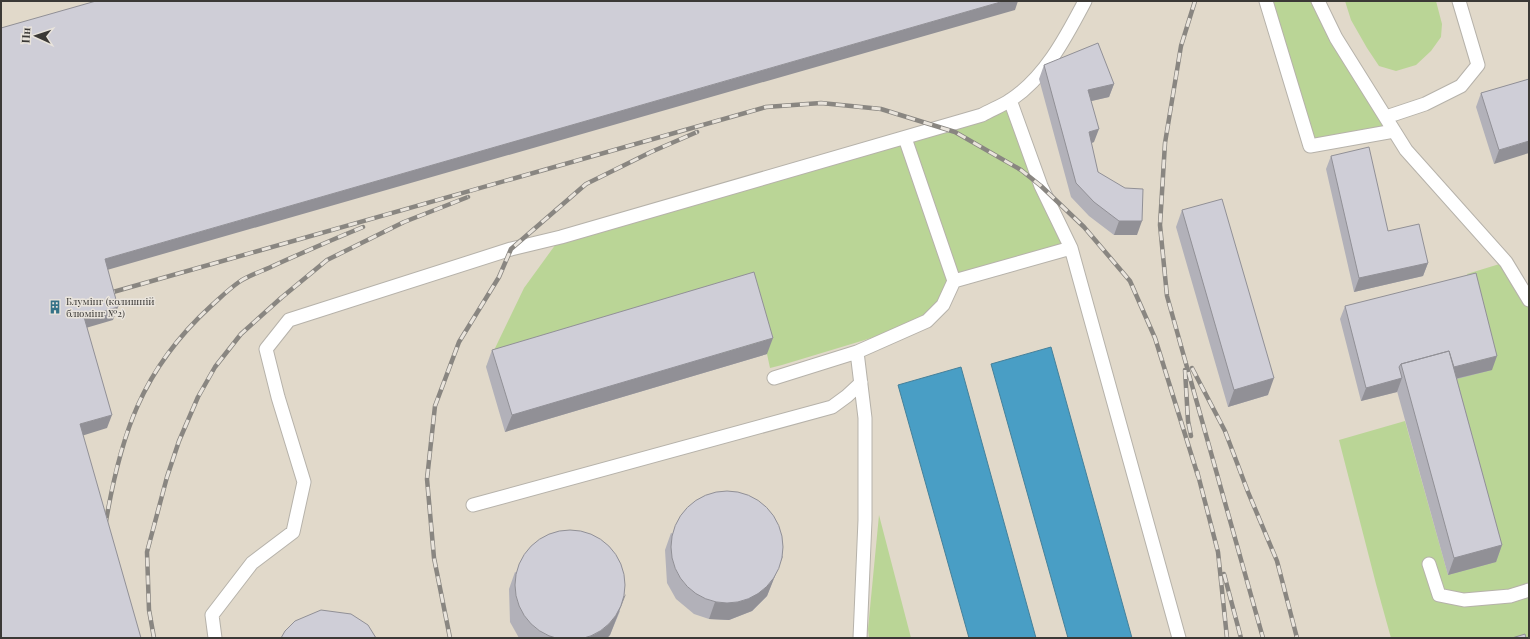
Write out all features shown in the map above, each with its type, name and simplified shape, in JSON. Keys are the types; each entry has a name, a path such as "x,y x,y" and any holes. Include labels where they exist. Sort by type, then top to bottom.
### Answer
{"lane":[{"path":"215,638 212,615 252,563 293,532 304,482 278,397 266,349 289,320 511,249 561,237 982,115 1010,100 1037,77 1058,48 1085,1"},
{"path":"1266,1 1310,146 1394,131"},
{"path":"1318,1 1336,38 1406,150 1506,262 1529,300"},
{"path":"1386,118 1425,104 1461,86 1478,65 1460,1"},
{"path":"1010,100 1041,186 1071,248 1179,638"},
{"path":"774,378 857,352 927,321 943,305 954,281 905,138"},
{"path":"954,281 1071,248"},
{"path":"857,352 865,418 865,520 860,638"},
{"path":"473,505 832,407 848,396 861,383"},
{"path":"1430,564 1439,595 1464,600 1510,596 1529,590"}],"shaded area":[{"path":"1,1 1529,1 1529,638 1,638"}],"green space":[{"path":"1266,1 1318,1 1394,131 1310,146"},
{"path":"1345,1 1436,1 1442,24 1441,37 1431,51 1416,65 1396,71 1379,66 1351,20"},
{"path":"1010,100 1071,248 954,281 932,317 868,339 770,368 767,354 486,367 524,288 561,237"},
{"path":"1506,262 1529,300 1529,638 1391,638 1339,440 1405,421 1448,575 1446,381 1471,286 1467,274"},
{"path":"879,515 911,638 869,638 868,629"}],"water":[{"path":"1051,347 1132,638 1068,638 991,364"},
{"path":"961,367 1036,638 969,638 898,385"}],"building":[{"name":"Блумінг (колишній блюмінг №2)","path":"96,1 1004,1 105,259 118,307 84,317 112,415 80,424 141,638 1,638 1,28"},
{"path":"1098,43 1114,84 1088,90 1099,129 1089,132 1098,172 1125,188 1143,189 1142,221 1119,221 1094,202 1076,183 1044,65"},
{"path":"1529,79 1529,141 1499,150 1481,93"},
{"path":"1369,147 1388,231 1419,224 1428,263 1359,278 1331,156"},
{"path":"1222,199 1274,378 1234,390 1182,210"},
{"path":"754,272 773,338 512,415 492,350"},
{"path":"1476,273 1497,356 1454,367 1449,351 1401,364 1399,367 1402,378 1366,388 1345,306"},
{"path":"1449,351 1502,545 1454,558 1401,364"},
{"path":"727,491 748,495 766,508 779,526 783,547 779,568 766,586 748,599 727,603 706,599 688,586 675,568 671,547 675,526 688,508 706,495"},
{"path":"570,530 591,534 601,539 609,546 616,554 621,564 625,585 621,606 616,616 609,624 601,631 591,636 570,640 549,636 539,631 531,624 524,616 519,606 515,585 519,564 524,554 531,546 539,539 549,534"},
{"path":"321,610 351,614 368,625 376,638 281,638 285,631 295,621"},
{"path":"1525,634 1526,638 1512,638"}],"railway":[{"path":"1195,1 1181,46 1165,143 1160,225 1167,296 1263,638"},
{"path":"106,294 766,107 821,103 881,109 955,132 1021,170 1041,186 1084,227 1130,281 1155,338 1198,476"},
{"path":"450,638 434,558 427,479 435,406 459,342 499,277 511,249 586,184 651,152 697,132"},
{"path":"154,638 149,610 147,552 167,477 179,441 198,397 215,367 241,334 327,260 404,222 468,197"},
{"path":"105,527 118,463 137,406 167,355 187,330 221,297 243,280 363,227"},
{"path":"1192,368 1225,431 1248,492 1277,561 1297,638"},
{"path":"1185,370 1188,421 1191,436"},
{"path":"1197,471 1218,552 1227,638"},
{"path":"1224,574 1241,638"}],"place":[{"name":"Блумінг (колишній блюмінг №2)","path":"55,307"}]}
